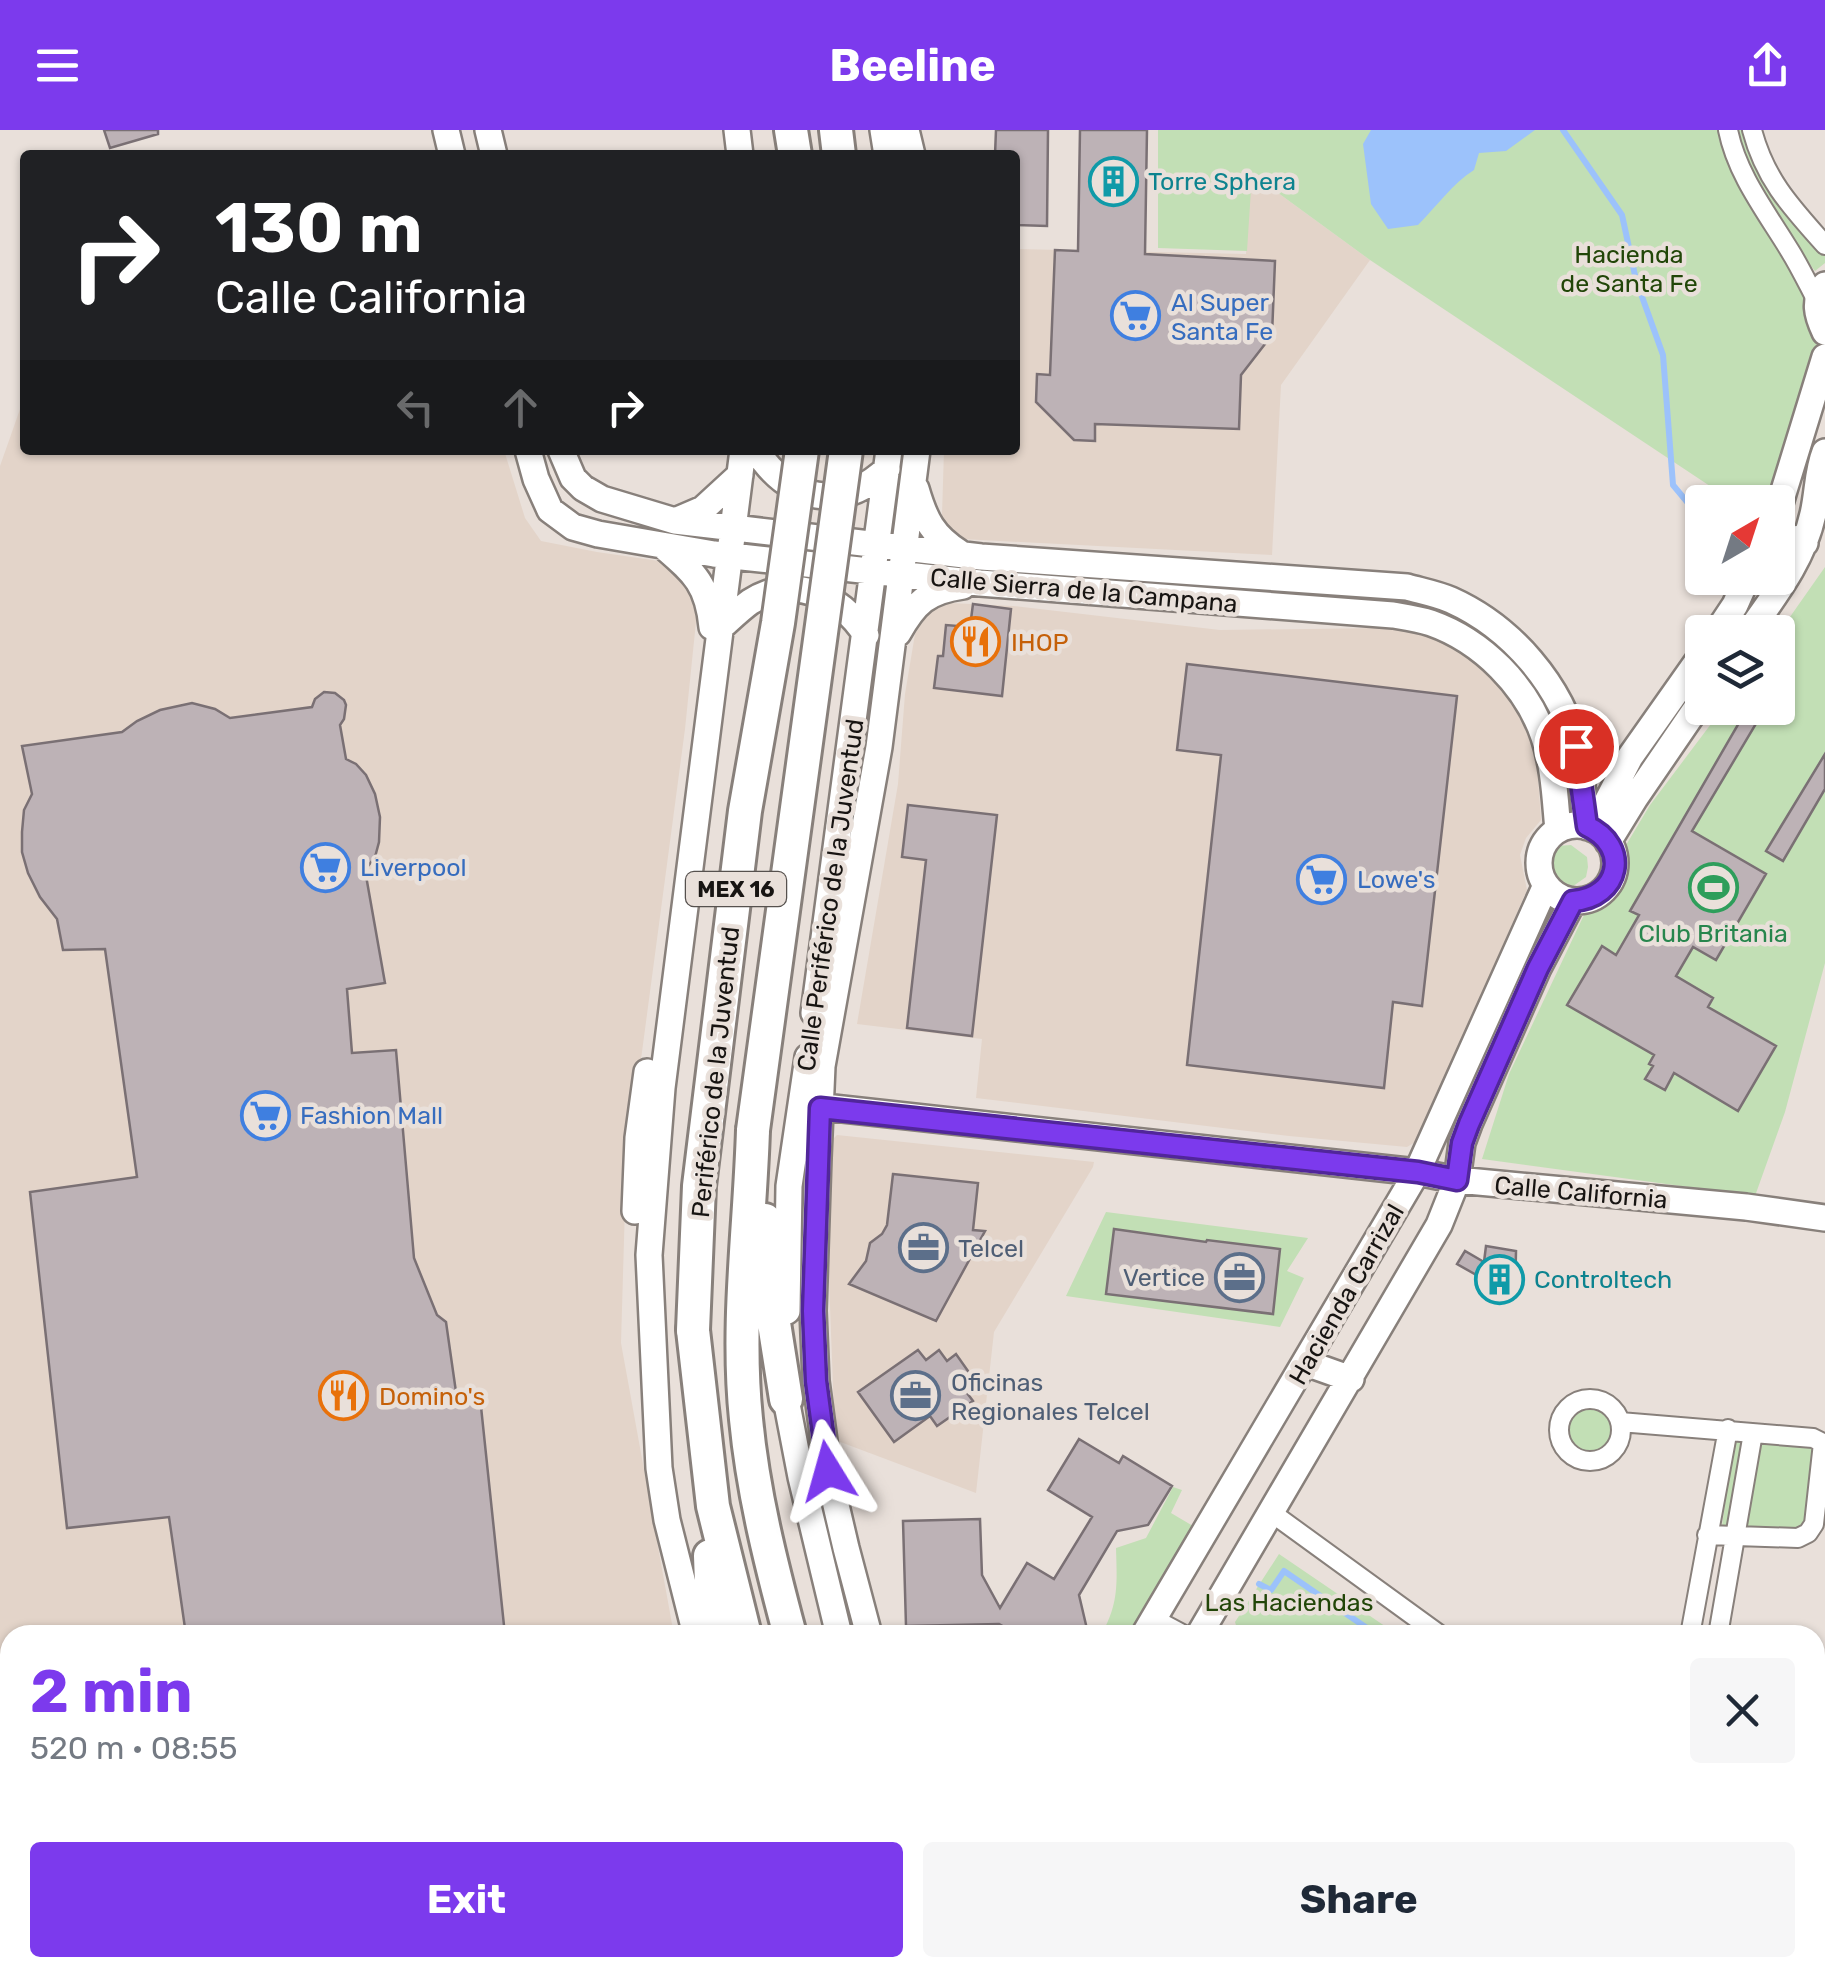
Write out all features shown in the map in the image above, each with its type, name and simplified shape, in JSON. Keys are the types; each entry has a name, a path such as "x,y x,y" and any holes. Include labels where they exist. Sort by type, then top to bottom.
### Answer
{"highway":[{"name":"Periférico de la Juventud","path":"743,1625 713,1506 693,1330 699,1186 745,812 778,623 801,455"},
{"name":"Periférico de la Juventud","path":"787,1625 761,1524 746,1418 743,1310 753,1137 845,455"},
{"path":"753,1137 786,1400"},
{"path":"713,1506 713,1625"}],"street":[{"path":"1728,130 1745,176 1792,254 1821,293 1818,316 1825,332"},
{"path":"1752,130 1767,170 1788,206 1825,245"},
{"path":"1786,485 1825,357"},
{"name":"Calle Sierra de la Campana","path":"530,455 550,510 573,527 598,534 729,556 980,584 1393,614 1431,623 1470,642 1498,665 1528,700 1544,736 1553,775 1558,830"},
{"name":"Calle Sierra de la Campana","path":"563,455 573,478 583,488 602,499 675,520 965,555 1407,587 1450,600 1504,633 1548,682 1564,710 1596,832"},
{"path":"760,455 790,487 832,496 852,493 872,483 888,459"},
{"path":"866,1625 828,1471 816,1381 811,1106 822,1066 872,790 916,455"},
{"name":"Calle Periférico de la Juventud","path":"837,1625 786,1400 788,1204 811,1106 888,459"},
{"path":"1761,615 1791,572 1814,513 1823,460 1793,463"},
{"path":"675,520 703,509 741,462"},
{"path":"693,1625 667,1520 657,1437 650,1270 652,1206 662,1088 741,462"},
{"path":"913,478 930,526 945,544 965,555"},
{"path":"1795,539 1805,543"},
{"path":"662,545 706,591 715,664"},
{"path":"1061,589 1062,562"},
{"path":"1331,580 1332,609"},
{"path":"893,642 912,607 950,588 980,584"},
{"path":"720,628 751,602 768,594 806,590 842,606 866,635"},
{"path":"1596,832 1630,757 1685,679"},
{"path":"1596,832 1634,798 1685,724"},
{"path":"1578,756 1599,768 1630,757"},
{"path":"1568,826 1596,832 1614,853 1615,865 1606,888 1585,900 1573,901 1553,893 1540,874 1539,861 1549,838 1568,826"},
{"name":"Hacienda Carrizal","path":"1150,1625 1418,1172 1546,885"},
{"name":"Hacienda Carrizal","path":"1205,1625 1439,1225 1457,1180 1469,1124 1538,968 1573,901"},
{"name":"Calle California","path":"811,1106 1825,1218"},
{"path":"1306,1363 1351,1379"},
{"path":"1620,1422 1817,1438 1823,1444 1814,1524 1808,1533 1798,1538 1707,1535"},
{"path":"1692,1625 1728,1429"},
{"path":"1720,1625 1754,1433"},
{"path":"1272,1513 1426,1625"}],"shaded area":[{"path":"1251,173 1370,260 1281,385 1272,555 962,539 945,525 944,455 1020,455 1020,249 1246,254"},
{"name":"Fashion Mall","path":"20,409 20,455 506,455 525,518 541,541 659,561 686,580 697,612 626,1172 621,1343 672,1625 0,1625 0,466"},
{"path":"950,603 1013,606 1220,630 1382,628 1426,633 1460,651 1491,676 1531,738 1541,820 1526,838 1520,855 1527,890 1417,1141 1407,1147 1289,1136 976,1098 982,1039 857,1024 898,784 905,694 915,634 928,613"},
{"path":"837,1135 1094,1162 994,1332 976,1493 835,1440 829,1169 832,1140"}],"green space":[{"name":"Hacienda de Santa Fe","path":"1158,130 1723,130 1825,332 1810,431 1786,485 1708,485 1370,260 1252,174 1247,251 1158,248"},
{"path":"1733,130 1749,130 1804,235 1825,256 1825,263 1815,271 1746,166"},
{"name":"Club Britania","path":"1825,567 1825,963 1785,1112 1755,1196 1482,1159 1509,1074 1583,917 1650,805 1710,725 1795,725 1795,615 1791,615"},
{"path":"1344,588 1444,605 1484,627 1543,690 1567,748 1575,804 1571,811 1564,810 1492,647 1345,599"},
{"path":"1571,845 1587,857 1588,867 1586,877 1569,889 1545,877 1546,856 1557,846"},
{"path":"1106,1212 1308,1238 1287,1271 1304,1278 1280,1327 1066,1296"},
{"path":"1576,1406 1603,1407 1618,1423 1618,1436 1603,1455 1582,1459 1565,1445 1562,1425"},
{"path":"1734,1436 1809,1446 1814,1452 1807,1524 1800,1530 1722,1526"},
{"path":"1173,1487 1182,1490 1171,1513 1193,1526 1136,1625 1106,1625 1114,1603 1116,1548 1146,1538"},
{"name":"Las Haciendas","path":"1279,1554 1383,1625 1236,1625"}],"water":[{"path":"1371,130 1535,130 1506,151 1479,153 1474,170 1418,225 1388,229 1371,204 1363,144"}],"building":[{"path":"104,130 158,130 158,134 110,148"},
{"path":"996,130 1048,130 1047,226 1020,225 1020,150 995,150"},
{"name":"Al Super Santa Fe","path":"1080,130 1147,130 1145,254 1275,261 1272,335 1241,375 1239,429 1095,424 1095,441 1074,440 1036,402 1037,374 1050,375 1055,250 1078,251"},
{"name":"IHOP","path":"973,604 1011,609 1002,696 934,688 946,625 970,627"},
{"name":"Lowe's","path":"1187,664 1457,696 1422,1006 1393,1002 1384,1088 1187,1065 1221,755 1177,750"},
{"name":"Fashion Mall","path":"324,692 335,693 344,700 344,719 340,725 346,759 366,775 380,817 375,857 365,870 385,983 347,989 352,1053 396,1050 414,1258 437,1315 446,1322 457,1399 480,1397 504,1625 185,1625 169,1517 67,1528 30,1192 137,1177 105,949 63,950 57,919 28,873 22,832 24,810 32,794 22,746 122,732 160,710 192,703 230,718 312,707"},
{"path":"1738,725 1755,725 1692,831 1766,874 1716,960 1693,947 1676,976 1713,998 1708,1007 1776,1046 1738,1111 1674,1073 1665,1090 1645,1079 1654,1055 1567,1005 1602,946 1616,955 1639,915 1630,911"},
{"path":"1825,754 1825,789 1783,861 1766,851"},
{"path":"908,805 997,815 972,1036 907,1028 926,860 902,857"},
{"name":"Telcel","path":"893,1174 978,1183 973,1230 985,1231 936,1321 849,1284 866,1261 870,1243 887,1225"},
{"path":"1114,1229 1280,1249 1273,1314 1106,1294"},
{"name":"Controltech","path":"1486,1246 1516,1251 1515,1297 1457,1264 1465,1251 1484,1262"},
{"name":"Oficinas Regionales Telcel","path":"918,1350 926,1360 939,1350 947,1361 956,1354 975,1381 964,1389 973,1401 937,1426 930,1416 894,1442 858,1392"},
{"path":"1079,1439 1119,1463 1123,1456 1172,1486 1148,1525 1117,1531 1079,1595 1086,1625 906,1625 903,1521 980,1519 982,1575 1000,1608 1027,1563 1054,1579 1092,1517 1048,1490"}],"waterway":[{"path":"1563,130 1622,215 1636,280 1663,355 1673,485 1685,499"},
{"path":"1259,1584 1271,1590 1284,1571 1362,1625"}],"place":[{"name":"Torre Sphera","path":"1113,181"},
{"name":"Al Super Santa Fe","path":"1136,316"},
{"name":"IHOP","path":"976,642"},
{"name":"Liverpool","path":"325,867"},
{"name":"Lowe's","path":"1322,879"},
{"name":"Club Britania","path":"1713,887"},
{"name":"Fashion Mall","path":"265,1115"},
{"name":"Telcel","path":"923,1248"},
{"name":"Vertice","path":"1240,1277"},
{"name":"Controltech","path":"1499,1279"},
{"name":"Domino's","path":"344,1396"},
{"name":"Oficinas Regionales Telcel","path":"916,1396"}],"route":[{"path":"828,1471 816,1381 813,1311 820,1108 1418,1172 1457,1180 1469,1124 1538,968 1573,901 1597,896 1612,877 1614,853 1602,834 1587,826 1576,746"}]}
